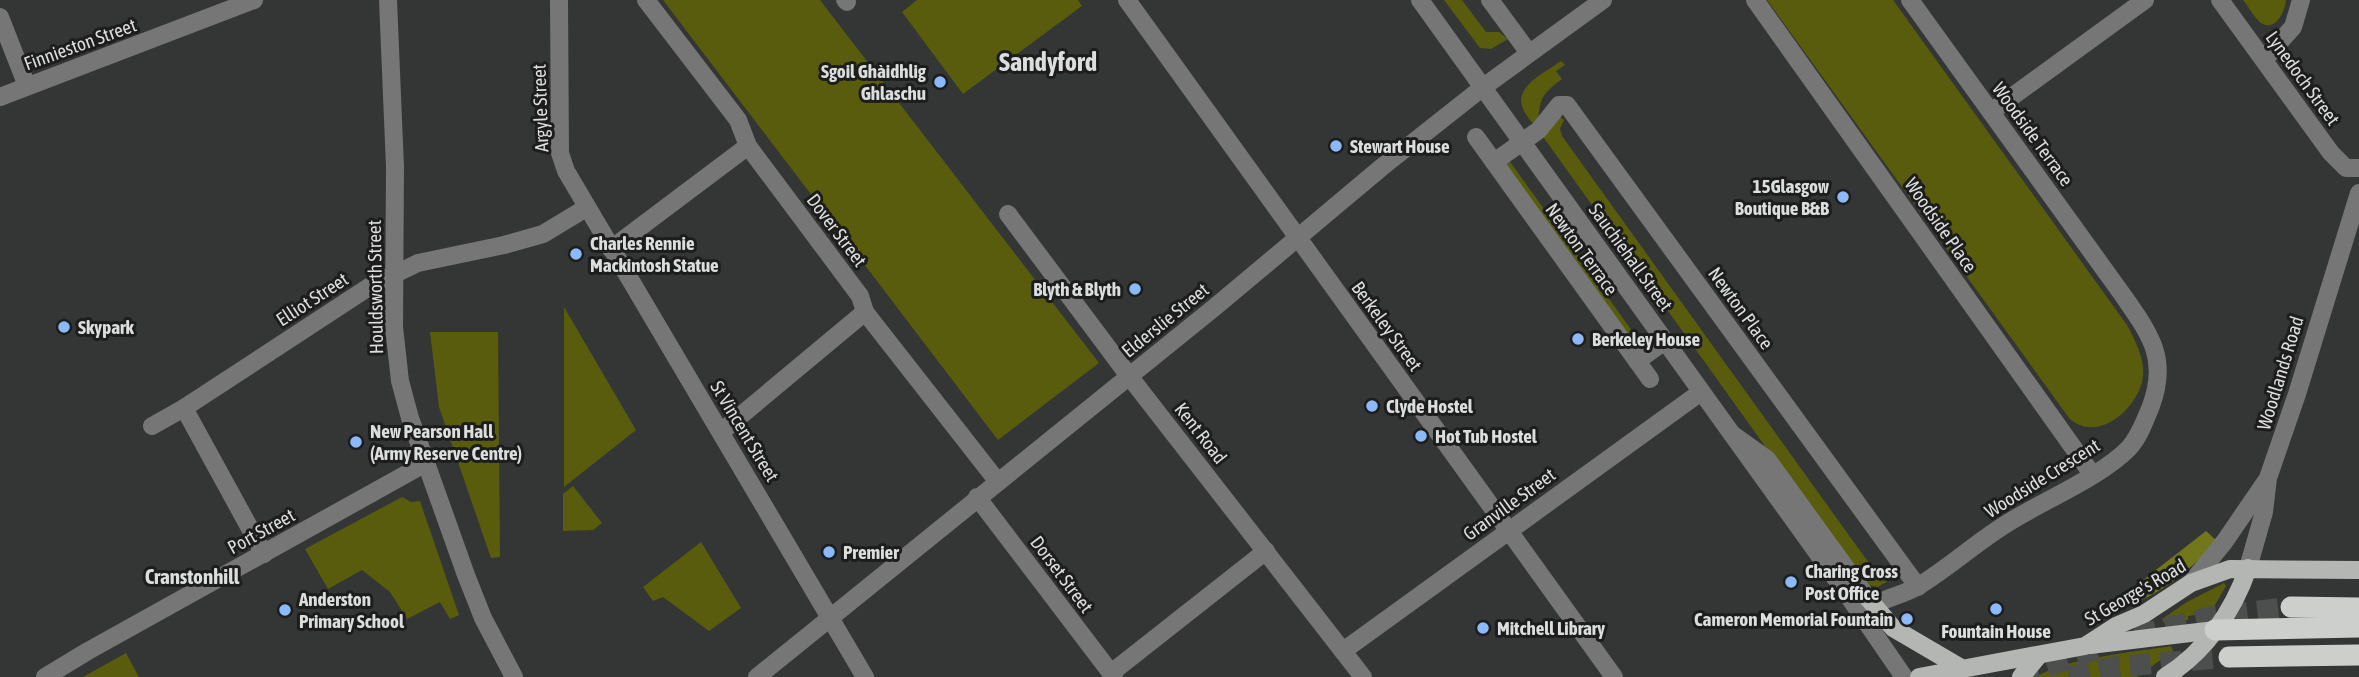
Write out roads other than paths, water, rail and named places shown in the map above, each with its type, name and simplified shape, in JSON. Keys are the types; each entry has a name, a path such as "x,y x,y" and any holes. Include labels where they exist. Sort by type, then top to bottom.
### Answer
{"highway":[{"path":"2291,607 2359,608"},
{"path":"2227,622 2359,627"},
{"path":"2229,657 2359,655"}],"main road":[{"path":"2165,677 2227,622 2248,568"},
{"name":"St George's Road","path":"1919,677 2085,646 2116,625 2132,620 2191,583 2220,571 2248,568 2359,570"},
{"path":"1867,597 1893,628 1964,669"},
{"path":"2085,646 2227,622"},
{"path":"2021,677 2039,655"}],"street":[{"name":"Finnieston Street","path":"0,97 254,0"},
{"name":"Houldsworth Street","path":"388,0 395,167 394,327 400,381 426,463 475,598 514,677"},
{"name":"Argyle Street","path":"559,0 561,153 566,171 586,208"},
{"name":"Dover Street","path":"646,0 738,120 748,146 860,296 865,312 998,482"},
{"name":"Berkeley Street","path":"1127,0 1614,677"},
{"name":"Sauchiehall Street","path":"1420,0 1904,677"},
{"path":"1490,0 1529,53"},
{"name":"Elderslie Street","path":"757,677 1482,88 1603,0"},
{"name":"Woodside Place","path":"1755,0 2092,474"},
{"name":"Woodside Terrace","path":"1910,0 2122,294"},
{"path":"1991,112 2145,0"},
{"name":"Lynedoch Street","path":"2220,0 2340,164 2346,168 2359,168"},
{"path":"2264,60 2293,27 2301,0"},
{"path":"0,17 27,86"},
{"name":"Newton Place","path":"1522,142 1541,127 1554,108 1562,103 1567,105 1918,587"},
{"name":"Newton Terrace","path":"1476,137 1650,379"},
{"path":"1494,162 1522,142"},
{"path":"611,249 748,146"},
{"name":"Woodlands Road","path":"2248,568 2264,512 2268,478 2359,193"},
{"name":"Elliot Street","path":"152,426 394,273 418,263 543,234 586,208"},
{"name":"St Vincent Street","path":"586,208 865,677"},
{"name":"Kent Road","path":"1008,214 1129,376 1363,677"},
{"name":"Woodside Crescent","path":"1867,597 1880,602 1918,587 2000,527 2092,474 2134,442 2144,424 2159,382 2158,361 2146,329 2122,294"},
{"path":"721,432 865,312"},
{"path":"1637,361 1665,341"},
{"name":"Granville Street","path":"1343,652 1701,392"},
{"path":"184,408 264,554"},
{"path":"1732,434 1767,459 1867,597"},
{"name":"Port Street","path":"44,677 426,463"},
{"path":"2191,583 2225,541 2268,478"},
{"name":"Dorset Street","path":"977,497 1112,675"},
{"path":"1112,675 1266,551"}],"tunnel":[{"path":"2136,636 2210,617 2291,607"},
{"path":"2018,677 2099,648"},
{"path":"2069,677 2115,667 2229,657"}],"place":[{"name":"Sgoil Ghàidhlig Ghlaschu","path":"940,82"},
{"name":"Stewart House","path":"1336,146"},
{"name":"15Glasgow Boutique B&B","path":"1843,197"},
{"name":"Charles Rennie Mackintosh Statue","path":"576,254"},
{"name":"Blyth & Blyth","path":"1135,289"},
{"name":"Skypark","path":"64,327"},
{"name":"Berkeley House","path":"1578,339"},
{"name":"Clyde Hostel","path":"1372,406"},
{"name":"Hot Tub Hostel","path":"1421,436"},
{"name":"New Pearson Hall (Army Reserve Centre)","path":"356,442"},
{"name":"Premier","path":"829,552"},
{"name":"Charing Cross Post Office","path":"1791,582"},
{"name":"Fountain House","path":"1996,609"},
{"name":"Anderston Primary School","path":"285,610"},
{"name":"Cameron Memorial Fountain","path":"1907,619"},
{"name":"Mitchell Library","path":"1483,628"}],"district":[{"name":"Sandyford","path":"1048,62"},
{"name":"Cranstonhill","path":"192,577"}]}
